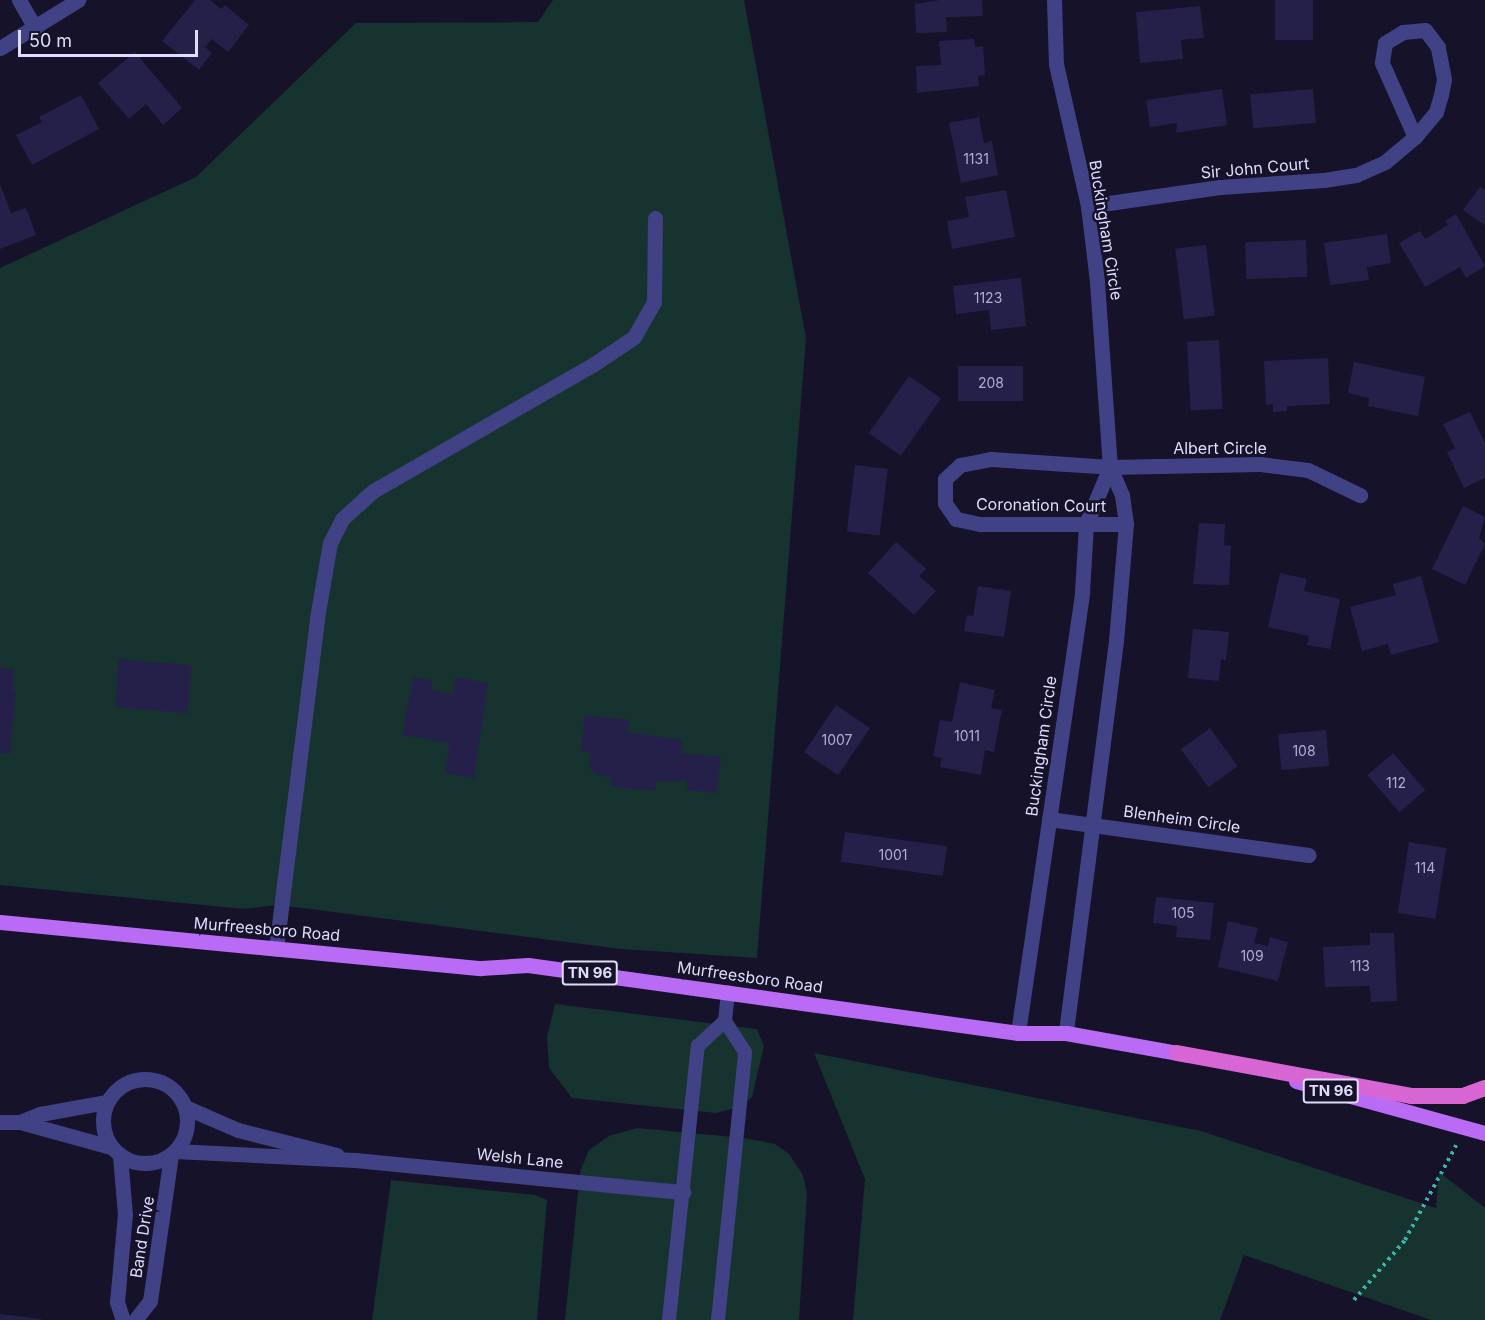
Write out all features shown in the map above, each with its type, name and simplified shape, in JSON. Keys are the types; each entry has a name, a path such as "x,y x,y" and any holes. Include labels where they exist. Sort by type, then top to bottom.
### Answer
{"highway":[{"path":"1177,1053 1412,1096 1463,1096 1485,1088"}],"main road":[{"name":"Murfreesboro Road","path":"0,922 481,968 528,964 1018,1034 1066,1033 1177,1053 1485,1133"}],"street":[{"path":"18,0 36,29"},
{"path":"0,48 36,29 78,0"},
{"name":"Buckingham Circle","path":"1054,0 1056,64 1088,206 1105,363 1110,467 1122,495 1125,524 1116,641 1066,1033"},
{"name":"Sir John Court","path":"1088,206 1220,187 1356,175 1385,162 1415,137 1436,112 1444,78 1437,47 1425,30 1403,32 1385,43 1382,63 1415,137"},
{"path":"276,949 318,618 330,543 342,519 373,491 594,364 634,337 654,302 655,218"},
{"name":"Coronation Court","path":"1110,467 991,459 960,465 945,479 945,503 956,519 980,524 1125,524"},
{"name":"Albert Circle","path":"1110,467 1260,464 1308,471 1360,495"},
{"name":"Buckingham Circle","path":"1018,1034 1082,592 1086,524 1110,467"},
{"name":"Blenheim Circle","path":"1049,819 1309,855"},
{"name":"Welsh Lane","path":"20,1122 40,1114 107,1102 127,1083 154,1080 167,1086 185,1107 238,1130 355,1160"},
{"path":"107,1102 103,1125 116,1152"},
{"path":"172,1153 186,1133 185,1107"},
{"name":"Welsh Lane","path":"0,1122 20,1122 116,1152 146,1164 172,1153 355,1160 683,1192"},
{"name":"Band Drive","path":"116,1152 125,1214 117,1302 123,1320"},
{"name":"Band Drive","path":"135,1320 150,1301 172,1153"}],"lane":[{"path":"718,1320 746,1052 725,1021 728,992"},
{"path":"669,1320 698,1046 725,1021"}],"path":[{"path":"1354,1300 1405,1240 1467,1128"}],"green space":[{"path":"553,0 744,0 806,338 757,958 621,949 279,905 243,909 0,885 0,268 196,177 356,23 538,22"},
{"path":"555,1004 757,1029 764,1046 752,1097 738,1107 716,1113 572,1098 549,1068 547,1037"},
{"path":"814,1053 1201,1131 1436,1208 1439,1172 1485,1208 1485,1320 1431,1320 1244,1255 1220,1320 853,1320 865,1179"},
{"path":"637,1128 744,1138 775,1144 789,1154 803,1175 807,1193 799,1320 565,1320 580,1172 589,1150 609,1136"},
{"path":"391,1180 535,1195 547,1200 537,1320 372,1320"}],"building":[{"path":"195,0 210,0 221,9 225,5 249,25 228,52 212,39 205,47 212,53 199,70 162,41"},
{"path":"940,0 982,0 983,16 946,17 947,32 916,33 915,4"},
{"path":"1275,0 1313,0 1313,40 1275,40"},
{"path":"1200,6 1204,38 1181,40 1183,59 1140,63 1136,12"},
{"path":"974,39 975,47 983,46 985,75 978,76 979,86 917,93 916,66 941,65 939,41"},
{"path":"135,52 182,108 163,125 146,104 129,119 98,83"},
{"path":"1222,89 1227,125 1176,133 1177,123 1150,127 1146,100"},
{"path":"1313,89 1316,123 1253,128 1250,94"},
{"path":"81,95 99,129 32,165 16,135 42,122 39,117"},
{"path":"979,117 984,143 992,141 998,175 961,183 949,123"},
{"path":"0,184 11,213 26,208 36,235 0,249"},
{"path":"1480,187 1485,190 1485,225 1463,210"},
{"path":"1006,190 1015,237 952,249 947,221 969,217 965,197"},
{"path":"1456,214 1485,266 1466,278 1460,267 1425,287 1399,243 1420,231 1425,239 1448,225 1445,221"},
{"path":"1387,234 1391,263 1367,267 1369,280 1330,285 1324,243"},
{"path":"1306,240 1307,277 1246,279 1245,242"},
{"path":"1206,245 1215,315 1184,319 1175,249"},
{"path":"1021,278 1026,326 991,330 989,310 956,314 953,286"},
{"path":"1219,340 1223,409 1191,411 1187,342"},
{"path":"1328,358 1330,404 1287,406 1287,411 1273,412 1273,404 1266,405 1264,361"},
{"path":"1354,362 1425,377 1418,416 1368,406 1369,398 1348,393"},
{"path":"958,366 1023,366 1023,401 958,401"},
{"path":"909,376 941,398 901,456 869,433"},
{"path":"1470,412 1485,443 1485,478 1464,488 1447,452 1455,448 1443,424"},
{"path":"855,465 888,469 880,536 847,532"},
{"path":"1463,506 1485,517 1479,538 1485,544 1465,585 1432,569"},
{"path":"1199,523 1225,524 1224,545 1231,546 1229,585 1193,584"},
{"path":"896,542 926,569 919,576 936,591 914,615 868,573"},
{"path":"1280,573 1307,579 1304,591 1340,599 1330,649 1307,645 1309,636 1268,627"},
{"path":"1421,576 1439,642 1391,655 1388,644 1362,651 1350,607 1396,595 1393,584"},
{"path":"978,586 1011,591 1004,637 964,631 967,615 973,616"},
{"path":"1193,629 1229,632 1226,660 1221,659 1219,681 1188,678"},
{"path":"119,659 192,665 188,713 115,707"},
{"path":"0,668 14,669 12,689 16,690 10,754 0,753"},
{"path":"413,677 432,680 431,690 453,694 456,677 488,683 474,778 445,773 450,743 402,735"},
{"path":"960,682 995,690 991,708 1002,710 994,752 985,750 981,775 940,767 942,758 933,756 940,720 952,722"},
{"path":"836,705 870,728 838,775 804,752"},
{"path":"585,715 629,720 627,732 682,740 681,753 721,757 717,793 688,790 686,780 656,782 655,791 610,786 611,777 597,775 589,767 591,752 581,751"},
{"path":"1210,728 1238,766 1209,787 1181,749"},
{"path":"1326,730 1329,766 1281,770 1278,734"},
{"path":"1393,753 1425,790 1399,812 1367,775"},
{"path":"845,832 947,846 943,876 841,862"},
{"path":"1409,842 1447,848 1435,919 1398,913"},
{"path":"1156,897 1214,903 1210,940 1176,937 1177,926 1153,923"},
{"path":"1228,921 1258,928 1254,943 1268,946 1270,937 1288,942 1278,981 1218,967"},
{"path":"1370,933 1394,933 1397,1001 1371,1002 1370,986 1325,987 1323,947 1370,945"},
{"path":"0,1314 41,1319 41,1320 0,1320"}]}
